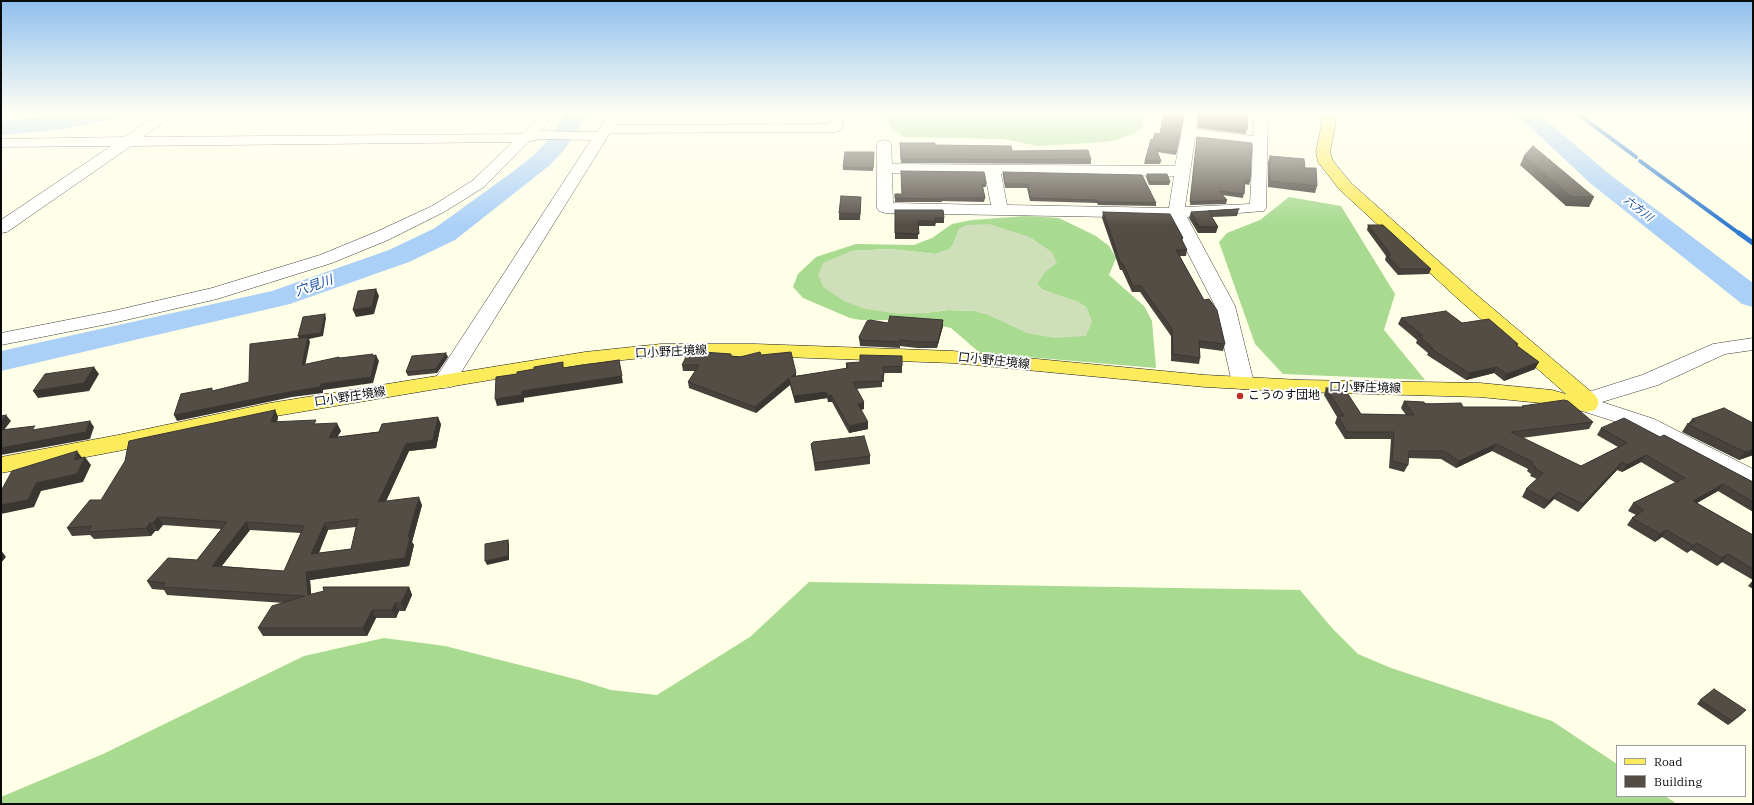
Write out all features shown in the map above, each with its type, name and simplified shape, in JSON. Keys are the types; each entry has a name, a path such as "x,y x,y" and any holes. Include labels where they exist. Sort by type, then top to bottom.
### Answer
{"main road":[{"path":"1323,152 1326,162 1345,186 1464,294 1587,402"},
{"name":"口小野庄境線","path":"1,465 118,443 270,410 585,358 661,350 755,350 953,357 1205,381 1480,390 1587,402"}],"street":[{"path":"1,228 112,152"},
{"path":"1,339 113,318 217,293 326,259 382,236 438,209 478,184 516,152"},
{"path":"444,382 586,152"},
{"path":"884,152 885,208 1176,213 1258,208 1260,152"},
{"path":"1185,152 1176,213 1225,306 1243,383"},
{"path":"884,168 1182,171"},
{"path":"992,169 1000,210"},
{"path":"1587,402 1650,380 1720,348 1753,344"},
{"path":"1587,402 1646,424 1753,479"}],"green space":[{"path":"1289,197 1341,206 1395,294 1384,330 1425,380 1283,374 1255,344 1219,242 1227,233 1260,220"},
{"path":"1026,216 1059,218 1096,236 1109,246 1116,258 1109,275 1144,306 1152,321 1156,368 980,353 951,328 914,320 861,320 850,318 803,298 793,287 798,274 816,257 856,244 914,245 932,238 952,224 972,220","holes":["959,229 1044,273 1037,284 1043,290 1078,302 1087,308 986,314 974,311 948,310 925,313 851,251 889,249 936,254 948,250 953,245"]},
{"path":"989,224 1030,237 1052,252 1057,263 1044,273 1037,284 1043,290 1078,302 1087,308 1092,322 1086,336 1054,338 1027,333 986,314 974,311 948,310 900,314 865,309 844,301 823,287 818,275 823,263 851,251 889,249 936,254 948,250 953,245 959,229 966,225"},
{"path":"809,582 1300,590 1332,628 1358,654 1391,668 1552,721 1616,763 1616,797 1666,797 1677,804 1,804 1,797 103,754 304,656 384,638 445,646 579,680 611,690 657,695 750,637"}],"building":[{"path":"845,152 874,152 873,168 843,167"},
{"path":"901,152 1088,152 1091,160 901,159"},
{"path":"1148,152 1157,152 1161,161 1145,161"},
{"path":"1195,152 1252,152 1250,181 1245,181 1244,194 1219,191 1227,200 1190,202"},
{"path":"1528,152 1540,152 1594,197 1571,197 1524,156"},
{"path":"1270,156 1304,159 1305,168 1316,168 1317,186 1270,181"},
{"path":"901,171 984,172 986,184 982,184 985,198 895,198 895,194 902,194"},
{"path":"1003,172 1142,175 1156,203 1098,202 1097,200 1030,198 1028,184 1005,184"},
{"path":"1147,174 1167,174 1170,182 1150,182"},
{"path":"841,196 861,197 860,214 839,213"},
{"path":"1239,209 1208,211 1218,227 1199,227 1191,212"},
{"path":"895,210 943,210 944,218 935,218 936,221 918,221 919,234 895,233"},
{"path":"1103,212 1170,214 1183,238 1181,238 1187,250 1176,250 1204,300 1209,299 1217,310 1225,344 1199,341 1200,358 1173,354 1172,329 1141,286 1133,286 1123,264 1121,264"},
{"path":"1368,225 1383,225 1431,269 1400,269 1387,255 1391,255"},
{"path":"376,289 372,307 353,310 358,291"},
{"path":"1446,311 1462,323 1489,319 1518,344 1516,345 1539,362 1507,374 1497,367 1469,373 1430,348 1433,348 1419,336 1423,336 1401,318"},
{"path":"325,314 321,333 298,336 303,317"},
{"path":"890,316 943,320 938,342 860,340 859,337 867,321 870,320 888,323"},
{"path":"308,337 302,365 339,357 373,354 372,356 376,355 371,377 321,384 320,387 174,415 181,394 212,388 212,391 249,382 250,344"},
{"path":"689,351 731,354 731,356 740,357 760,352 761,355 791,352 796,373 791,377 848,368 846,363 860,362 860,355 902,356 902,366 883,367 884,375 882,375 882,381 853,382 864,402 858,404 868,422 849,426 831,395 828,396 826,392 794,396 789,378 755,407 688,382 699,365 682,365"},
{"path":"446,353 436,369 406,372 412,356"},
{"path":"619,360 622,376 522,391 522,395 495,399 496,377 517,374 517,372 534,369 534,367 563,362 563,368"},
{"path":"94,367 84,383 33,391 45,374"},
{"path":"1326,388 1344,388 1361,414 1414,415 1404,401 1424,402 1425,404 1461,403 1463,407 1524,407 1522,406 1564,400 1568,401 1593,422 1511,432 1581,466 1627,443 1601,428 1624,418 1660,437 1664,435 1753,482 1753,502 1723,484 1693,501 1753,535 1753,569 1728,554 1722,558 1697,543 1693,546 1667,530 1660,534 1632,518 1644,510 1633,503 1685,478 1646,455 1627,465 1622,462 1583,504 1558,492 1549,501 1526,489 1543,473 1534,468 1536,467 1531,464 1533,462 1496,444 1459,461 1444,451 1409,451 1408,465 1392,461 1394,432 1347,432 1338,416 1344,416"},
{"path":"1724,408 1753,423 1753,449 1745,452 1687,424 1695,421 1692,419"},
{"path":"275,410 271,422 316,420 314,424 337,423 329,438 379,432 382,424 438,417 433,440 406,444 378,502 419,497 408,537 410,537 405,558 306,572 308,595 324,591 323,587 409,587 401,603 395,603 392,610 372,610 363,628 258,628 272,606 305,596 162,587 165,583 147,581 168,558 197,560 227,522 158,517 146,528 88,532 92,526 67,528 90,500 101,500 125,461 129,441","holes":["358,519 351,549 311,554 325,523","246,522 304,526 284,571 212,566"]},
{"path":"6,415 1,422 1,416"},
{"path":"90,421 86,432 1,448 1,430 35,426 32,430"},
{"path":"864,436 870,456 815,463 811,444 813,442"},
{"path":"77,451 74,460 85,457 77,474 36,483 28,500 1,505 1,491 12,471"},
{"path":"508,540 508,556 485,561 485,544"},
{"path":"1714,689 1746,710 1732,721 1700,700"}],"waterway":[{"name":"穴見川","path":"1,361 279,298 399,256 445,234 520,178 550,152"},
{"name":"六方川","path":"1569,152 1599,178 1753,298"},
{"path":"1629,152 1636,157"},
{"path":"1640,161 1740,234"},
{"path":"1739,233 1753,243"}],"place":[{"name":"こうのす団地","path":"1240,396"}]}
